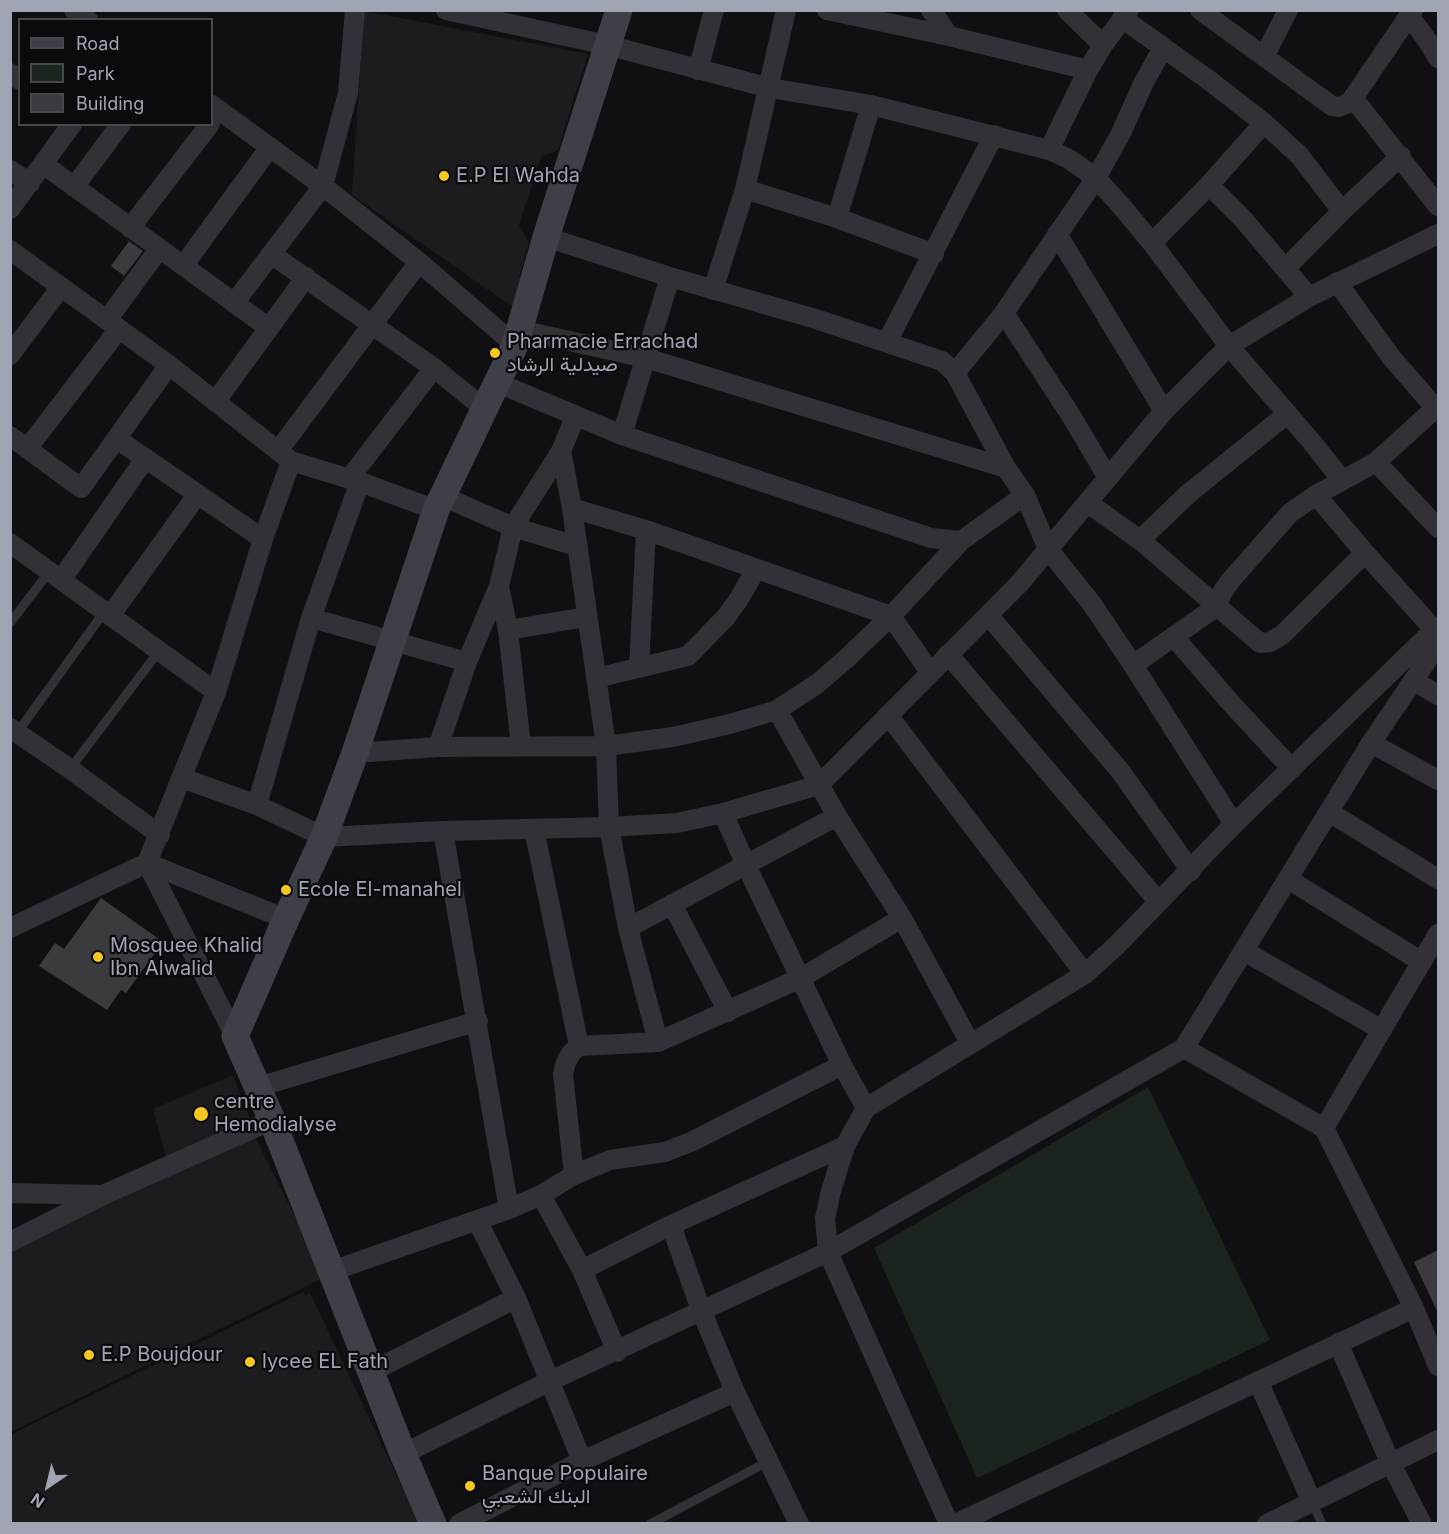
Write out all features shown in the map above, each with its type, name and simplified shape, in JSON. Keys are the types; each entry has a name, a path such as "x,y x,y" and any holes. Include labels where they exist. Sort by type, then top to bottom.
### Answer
{"main road":[{"path":"433,1524 403,1454 272,1120 236,1036 324,837 355,753 439,503 518,337 546,237 619,10"}],"street":[{"path":"234,303 323,186 348,93 355,10"},
{"path":"446,10 607,45 770,88 871,105 994,135 1049,150 1069,159 1096,178 1152,243 1229,346 1342,480"},
{"path":"698,70 714,10"},
{"path":"713,290 745,189 770,88 786,10"},
{"path":"827,10 949,36 1088,70"},
{"path":"931,10 949,36"},
{"path":"1066,10 1103,45"},
{"path":"1200,10 1332,106 1345,106 1353,98 1411,13 1438,58"},
{"path":"1264,57 1288,10"},
{"path":"1049,150 1088,70 1126,14 1163,48 1264,123 1299,155 1342,211"},
{"path":"955,373 1004,313 1096,178 1163,48"},
{"path":"1353,98 1401,156 1438,206"},
{"path":"837,218 871,105"},
{"path":"213,116 270,147 518,337 646,358 1006,468"},
{"path":"1152,243 1209,185 1264,123"},
{"path":"10,209 71,126"},
{"path":"74,187 120,126"},
{"path":"130,228 206,126"},
{"path":"887,342 994,135"},
{"path":"183,266 270,147"},
{"path":"1286,268 1401,156"},
{"path":"43,164 269,328"},
{"path":"10,170 30,183"},
{"path":"1209,185 1243,219 1309,297"},
{"path":"745,189 837,218 933,254"},
{"path":"1058,234 1164,411"},
{"path":"182,778 257,805 324,837 677,823 723,813 819,784 989,616 1088,503 1164,411 1229,346 1309,297 1438,234"},
{"path":"546,237 670,277 816,319 942,361 955,373 1006,468 1025,495 1048,549 1092,604 1234,824"},
{"path":"27,449 113,324 159,249"},
{"path":"10,250 169,365 284,456 354,480 439,503 576,546"},
{"path":"271,254 434,368 485,409"},
{"path":"10,928 147,863 216,692 263,539 284,456 371,325 419,262"},
{"path":"215,402 306,277"},
{"path":"622,435 670,277"},
{"path":"1133,665 1216,607 1231,580 1290,513 1316,495 1376,462 1438,408 1390,357 1337,282"},
{"path":"10,355 61,287"},
{"path":"1004,313 1070,414 1108,478"},
{"path":"10,436 81,488 169,365"},
{"path":"257,805 354,480 434,368"},
{"path":"498,383 622,435 931,538 961,541"},
{"path":"1140,540 1188,494 1287,414"},
{"path":"438,747 467,662 499,586 513,526 561,451 575,417"},
{"path":"117,439 263,539"},
{"path":"561,451 572,508 606,746 609,827 628,928 658,1042"},
{"path":"55,576 145,459"},
{"path":"1376,462 1438,528"},
{"path":"107,614 196,495"},
{"path":"355,753 438,747 606,746 673,737 777,710 817,684 891,616 961,541 1025,495"},
{"path":"1316,495 1437,636"},
{"path":"1088,503 1140,540 1260,643 1270,642 1282,635 1365,553"},
{"path":"572,508 646,530 891,616 930,672"},
{"path":"639,668 646,530"},
{"path":"10,543 216,692"},
{"path":"596,678 680,659 696,649 726,617 756,569"},
{"path":"499,586 508,630 521,747"},
{"path":"989,616 1121,772 1191,871"},
{"path":"508,630 586,617"},
{"path":"311,618 467,662"},
{"path":"403,1454 550,1381 617,1352 701,1310 828,1252 1184,1048 1371,743 1414,681 1437,636"},
{"path":"949,1524 828,1252 825,1218 845,1146 866,1108 1085,974 1191,871 1234,824 1437,636"},
{"path":"1174,637 1292,769"},
{"path":"948,654 1158,901"},
{"path":"1414,681 1438,695"},
{"path":"777,710 837,816 902,918 970,1043"},
{"path":"888,715 1085,974"},
{"path":"14,730 159,835"},
{"path":"1371,743 1438,780"},
{"path":"1329,812 1438,879"},
{"path":"723,813 842,1065 866,1108"},
{"path":"628,928 837,816"},
{"path":"534,829 579,1046"},
{"path":"443,831 509,1209"},
{"path":"147,863 286,919"},
{"path":"147,863 236,1036"},
{"path":"1288,879 1422,962"},
{"path":"672,904 728,1012"},
{"path":"574,1175 563,1074 566,1062 579,1046 658,1042 801,978 902,918"},
{"path":"1324,1128 1438,934"},
{"path":"1244,951 1382,1030"},
{"path":"258,1087 478,1021"},
{"path":"1184,1048 1324,1128 1414,1308 1438,1366"},
{"path":"332,1272 509,1209 541,1195 574,1175 610,1160 665,1152 842,1065"},
{"path":"10,1242 103,1195 272,1120"},
{"path":"582,1270 671,1226 845,1146"},
{"path":"10,1193 103,1195"},
{"path":"541,1195 582,1270 617,1352"},
{"path":"477,1220 516,1298 582,1461"},
{"path":"671,1226 701,1310 735,1392 799,1524"},
{"path":"371,1372 516,1298"},
{"path":"955,1524 1414,1308"},
{"path":"1338,1343 1390,1462 1422,1524"},
{"path":"1258,1381 1312,1502"},
{"path":"459,1524 582,1461 735,1392"},
{"path":"1267,1524 1438,1440"}],"lane":[{"path":"10,623 55,576"},
{"path":"14,730 107,614"},
{"path":"70,769 159,651"},
{"path":"650,1524 769,1461"},
{"path":"1312,1502 1322,1524"}],"shaded area":[{"name":"E.P El Wahda","path":"364,11 588,54 558,150 541,157 519,225 529,243 519,277 527,280 520,312 352,195"},
{"name":"centre Hemodialyse","path":"233,1075 250,1119 166,1157 153,1109"},
{"name":"E.P Boujdour","path":"252,1131 325,1277 11,1432 11,1250"},
{"name":"lycee EL Fath","path":"303,1292 305,1296 310,1293 419,1523 11,1523 10,1435"}],"green space":[{"path":"1148,1087 1270,1340 977,1478 874,1248"}],"building":[{"path":"129,241 143,251 124,276 111,266"},
{"name":"Mosquee Khalid Ibn Alwalid","path":"101,898 159,939 154,946 158,949 126,993 121,990 107,1010 39,966 55,943 64,949"},
{"path":"1438,1250 1438,1313 1414,1262"}],"place":[{"name":"E.P El Wahda","path":"444,176"},
{"name":"Pharmacie Errachad صيدلية الرشاد","path":"495,353"},
{"name":"Ecole El-manahel","path":"286,890"},
{"name":"Mosquee Khalid Ibn Alwalid","path":"98,957"},
{"name":"centre Hemodialyse","path":"201,1114"},
{"name":"E.P Boujdour","path":"89,1355"},
{"name":"lycee EL Fath","path":"250,1362"},
{"name":"Banque Populaire البنك الشعبي","path":"470,1486"}]}
